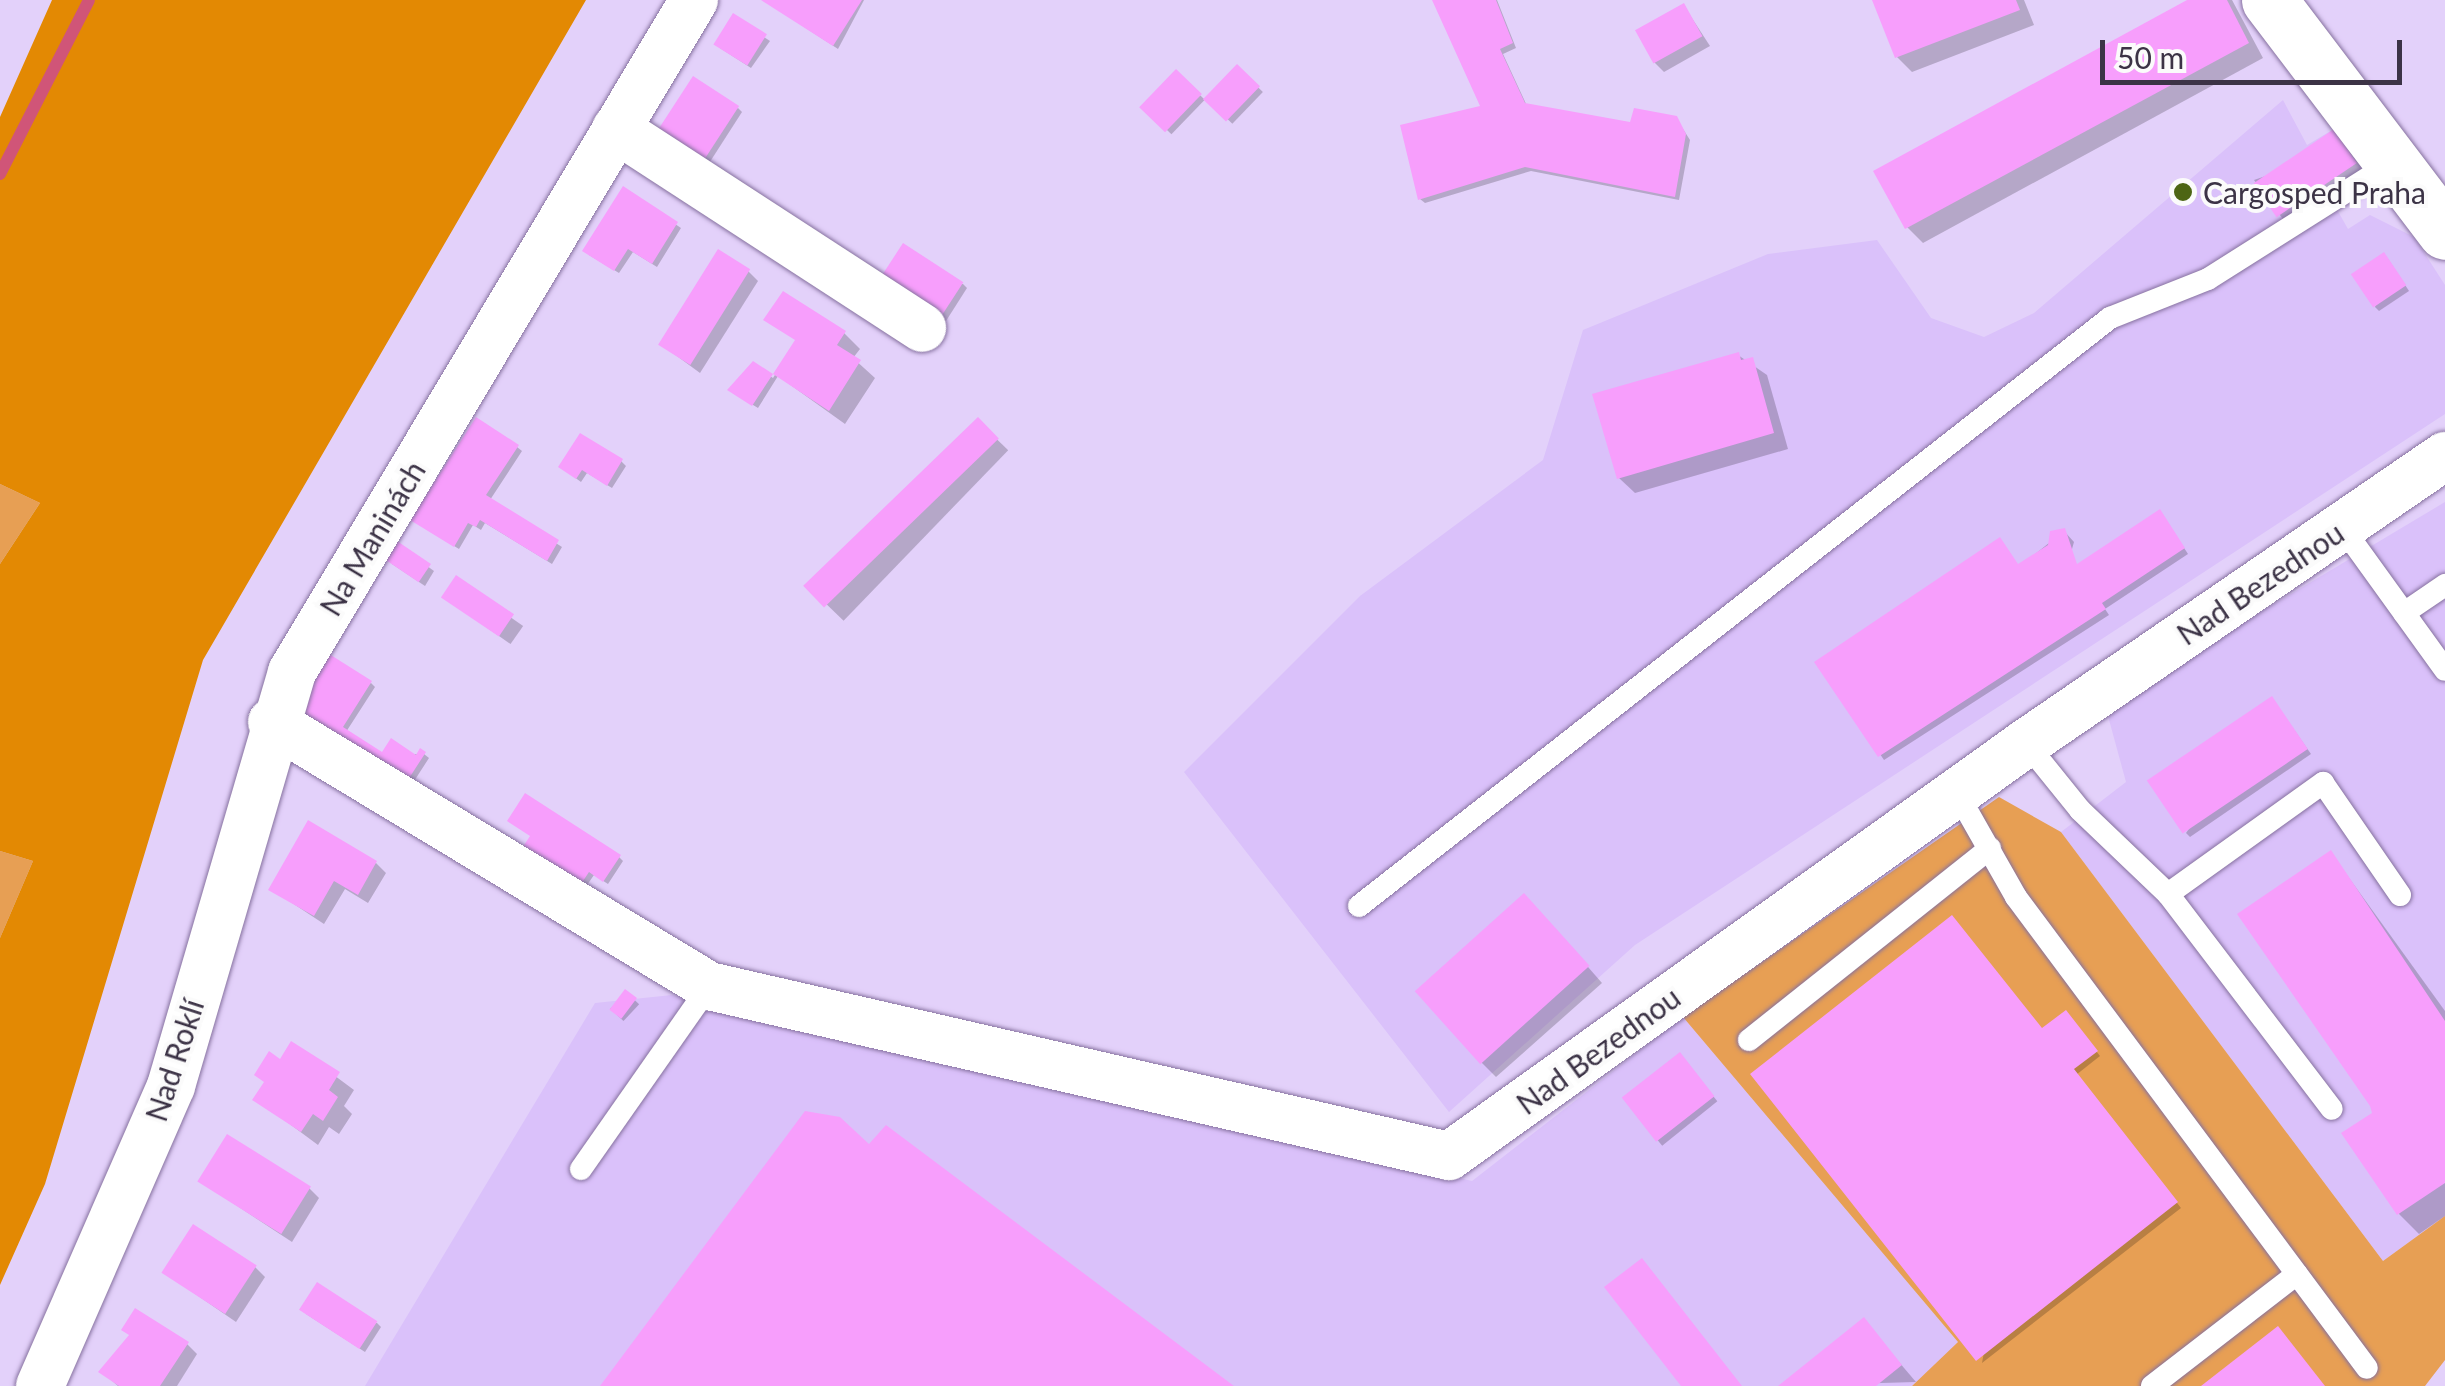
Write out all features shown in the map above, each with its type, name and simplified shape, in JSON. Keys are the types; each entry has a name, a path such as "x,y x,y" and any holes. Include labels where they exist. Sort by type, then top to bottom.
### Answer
{"street":[{"name":"Na Maninách","path":"272,722 292,672 694,0"},
{"path":"2269,0 2396,160 2445,232"},
{"path":"616,130 922,328"},
{"name":"Nad Bezednou","path":"272,722 709,986 1449,1156 1956,792 2445,456"},
{"name":"Nad Roklí","path":"40,1386 171,1086 272,722"}],"lane":[{"path":"1360,906 2110,318 2208,279 2396,160"},
{"path":"2342,527 2445,670"},
{"path":"2404,613 2445,584"},
{"path":"2026,743 2080,810 2168,894 2332,1109"},
{"path":"2168,894 2323,783 2400,894"},
{"path":"1956,792 2016,897 2368,1368"},
{"path":"1750,1040 1990,848"},
{"path":"581,1170 709,986"},
{"path":"2152,1386 2298,1274"}],"shaded area":[{"path":"52,0 586,0 203,660 45,1184 0,1285 0,938 33,861 0,851 0,564 40,503 0,484 0,117"},
{"path":"2283,100 2307,145 2334,129 2357,163 2323,185 2348,229 2370,215 2414,237 2445,285 2445,414 1635,945 1449,1112 1184,772 1360,596 1543,460 1583,330 1768,254 1877,240 1931,318 1984,337 2034,313"},
{"path":"0,484 40,503 0,564"},
{"path":"2445,502 2445,1216 2383,1261 2061,832 2126,782 2105,705"},
{"path":"1999,797 2061,832 2383,1261 2445,1216 2445,1360 2425,1386 1912,1386 1958,1342 1683,1017"},
{"path":"0,851 33,861 0,938"},
{"path":"672,995 1472,1181 1683,1017 1958,1342 1912,1386 365,1386 595,1003"}],"building":[{"path":"761,0 862,0 833,46"},
{"path":"1432,0 1496,0 1513,43 1500,49 1525,103 1630,122 1634,108 1677,116 1686,134 1675,197 1525,167 1418,200 1400,125 1480,106"},
{"path":"1872,0 2016,0 2020,10 1895,58"},
{"path":"2187,0 2227,0 2249,43 1905,229 1873,171"},
{"path":"1684,3 1702,36 1653,63 1635,30"},
{"path":"733,13 767,34 747,66 713,44"},
{"path":"1237,64 1260,86 1226,121 1203,99"},
{"path":"1176,69 1202,94 1165,132 1139,107"},
{"path":"693,76 739,106 700,166 654,136"},
{"path":"2334,129 2357,163 2277,217 2254,183"},
{"path":"623,186 678,222 652,264 628,249 614,271 582,251"},
{"path":"903,243 963,282 940,318 880,279"},
{"path":"718,249 750,269 690,365 658,345"},
{"path":"2384,252 2406,285 2373,308 2351,274"},
{"path":"783,291 846,331 837,345 861,360 829,411 773,374 795,340 763,320"},
{"path":"1739,352 1741,360 1753,357 1774,433 1617,479 1592,394"},
{"path":"753,361 773,374 752,406 727,390"},
{"path":"476,417 519,445 486,495 559,540 547,561 480,520 476,527 468,523 454,547 410,520"},
{"path":"978,417 999,439 824,607 803,586"},
{"path":"580,433 623,459 607,486 582,470 576,479 558,467"},
{"path":"2160,509 2185,548 2102,603 2106,609 1878,757 1814,662 2000,537 2018,564 2048,545 2050,531 2065,528 2077,564"},
{"path":"397,541 431,564 419,582 385,559"},
{"path":"456,575 514,614 499,637 441,597"},
{"path":"326,652 372,681 343,727 382,752 391,738 416,755 420,748 426,752 404,786 288,711"},
{"path":"2272,696 2308,749 2183,833 2147,780"},
{"path":"525,793 621,855 603,882 589,872 573,896 515,859 530,836 507,821"},
{"path":"308,820 377,861 358,895 334,881 314,916 268,890"},
{"path":"2331,850 2445,1021 2445,1183 2397,1215 2341,1133 2372,1113 2370,1106 2237,914"},
{"path":"1524,893 1590,966 1480,1064 1415,991"},
{"path":"1952,915 2042,1028 2066,1010 2098,1051 2074,1069 2178,1202 1976,1361 1750,1074"},
{"path":"625,989 637,998 621,1019 609,1010"},
{"path":"291,1041 340,1072 329,1090 338,1097 323,1121 313,1114 301,1132 252,1100 264,1082 254,1075 269,1051 280,1059"},
{"path":"1680,1052 1714,1096 1656,1142 1622,1098"},
{"path":"805,1111 840,1117 869,1144 886,1125 1234,1386 600,1386"},
{"path":"227,1134 311,1186 281,1234 197,1181"},
{"path":"193,1224 257,1265 225,1314 161,1273"},
{"path":"1642,1258 1742,1386 1681,1386 1604,1287"},
{"path":"317,1282 377,1321 359,1349 299,1310"},
{"path":"135,1308 189,1342 160,1386 119,1386 98,1372 129,1335 121,1330"},
{"path":"1864,1317 1902,1365 1876,1386 1778,1386"},
{"path":"2278,1326 2325,1386 2201,1386"}],"waterway":[{"path":"0,174 89,0"}],"place":[{"name":"Cargosped Praha","path":"2183,192"}]}
